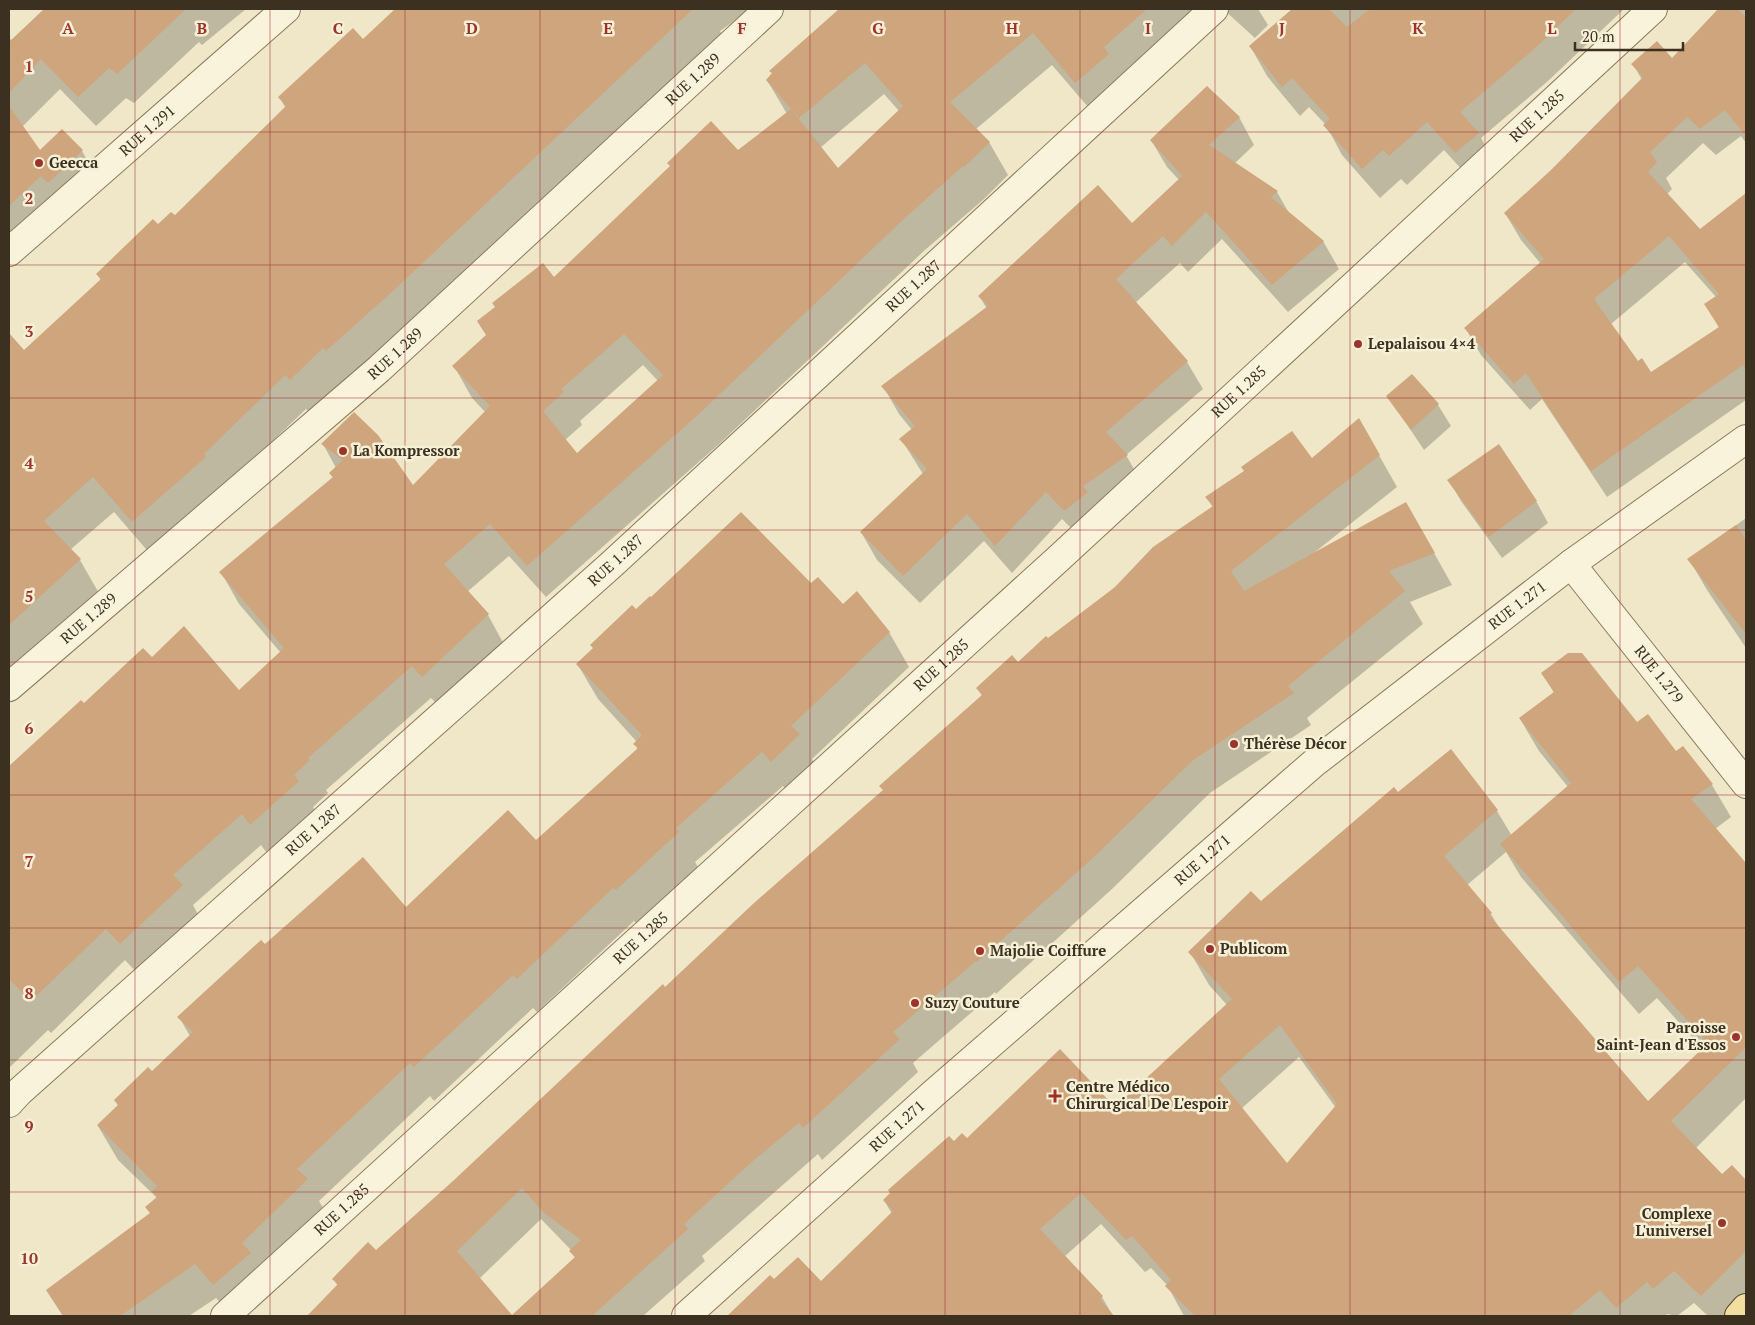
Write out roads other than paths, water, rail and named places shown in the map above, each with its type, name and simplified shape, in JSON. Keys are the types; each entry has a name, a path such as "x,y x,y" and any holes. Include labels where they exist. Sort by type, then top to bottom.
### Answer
{"main road":[{"path":"1739,1316 1746,1308"}],"street":[{"name":"RUE 1.291","path":"9,252 286,9"},
{"name":"RUE 1.289","path":"9,687 379,369 769,9"},
{"name":"RUE 1.287","path":"9,1103 26,1085 611,565 1214,9"},
{"name":"RUE 1.285","path":"225,1316 1058,559 1653,9"},
{"name":"RUE 1.271","path":"686,1316 941,1088 1307,770 1571,564 1746,439"},
{"name":"RUE 1.279","path":"1571,564 1746,784"}],"place":[{"name":"Geecca","path":"39,163"},
{"name":"Lepalaisou 4×4","path":"1358,344"},
{"name":"La Kompressor","path":"343,451"},
{"name":"Thérèse Décor","path":"1234,744"},
{"name":"Publicom","path":"1210,949"},
{"name":"Majolie Coiffure","path":"980,951"},
{"name":"Suzy Couture","path":"915,1003"},
{"name":"Paroisse Saint-Jean d'Essos","path":"1736,1037"},
{"name":"Centre Médico Chirurgical De L'espoir","path":"1055,1096"},
{"name":"Complexe L'universel","path":"1722,1223"}]}
